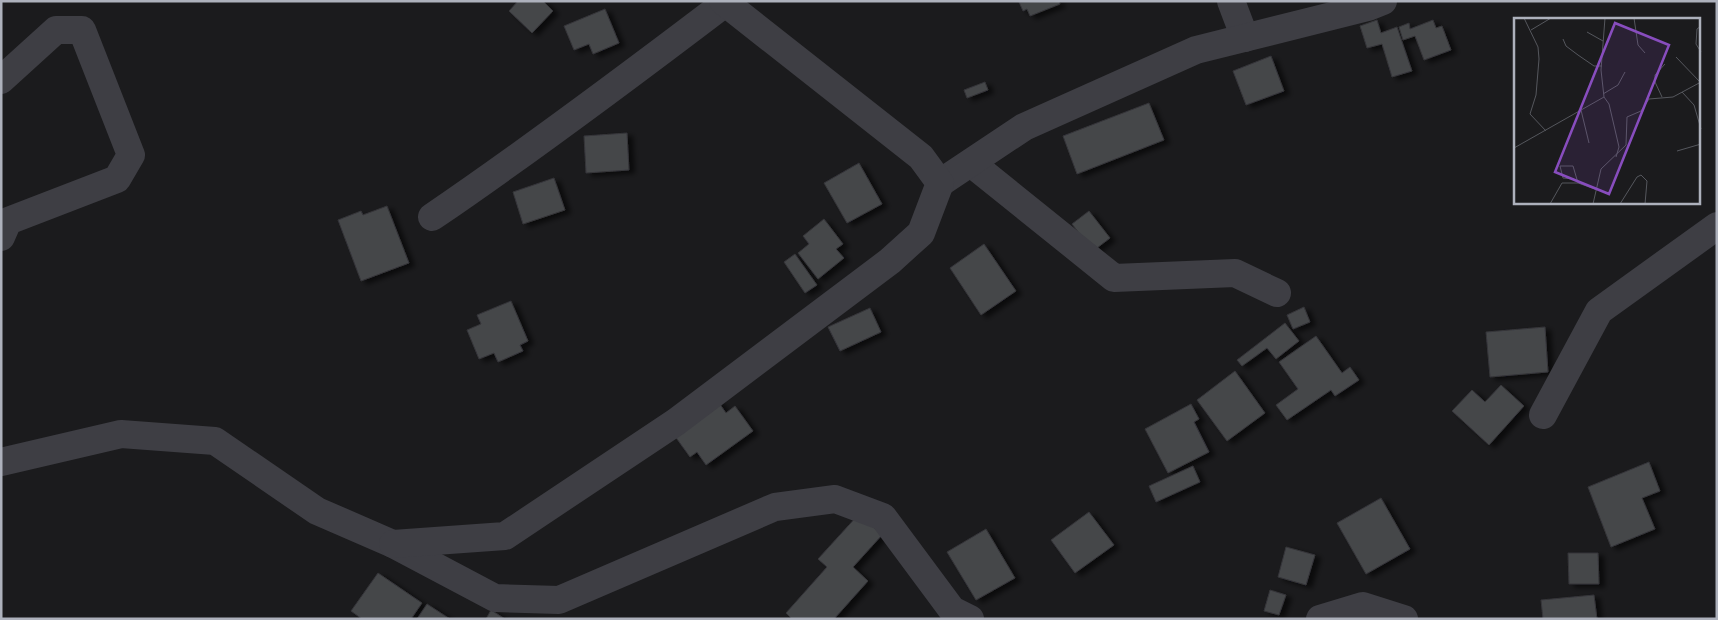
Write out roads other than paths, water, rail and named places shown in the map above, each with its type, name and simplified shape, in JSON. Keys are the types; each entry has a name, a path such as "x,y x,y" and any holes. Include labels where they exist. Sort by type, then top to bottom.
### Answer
{"street":[{"path":"1231,1 1245,38"},
{"path":"393,544 505,536 676,422 890,261 920,233 940,183 1024,126 1196,50 1368,7 1383,1"},
{"path":"432,217 598,99 724,2 921,157 940,183"},
{"path":"1,80 56,30 82,30 131,155 117,180 4,221"},
{"path":"970,163 1114,278 1235,273 1277,293"},
{"path":"1543,415 1599,311 1717,226"},
{"path":"1,462 121,434 215,441 317,511 393,544 494,598 559,600 775,507 834,499 883,517 952,610 970,619"},
{"path":"1320,619 1363,606 1404,619"}]}
